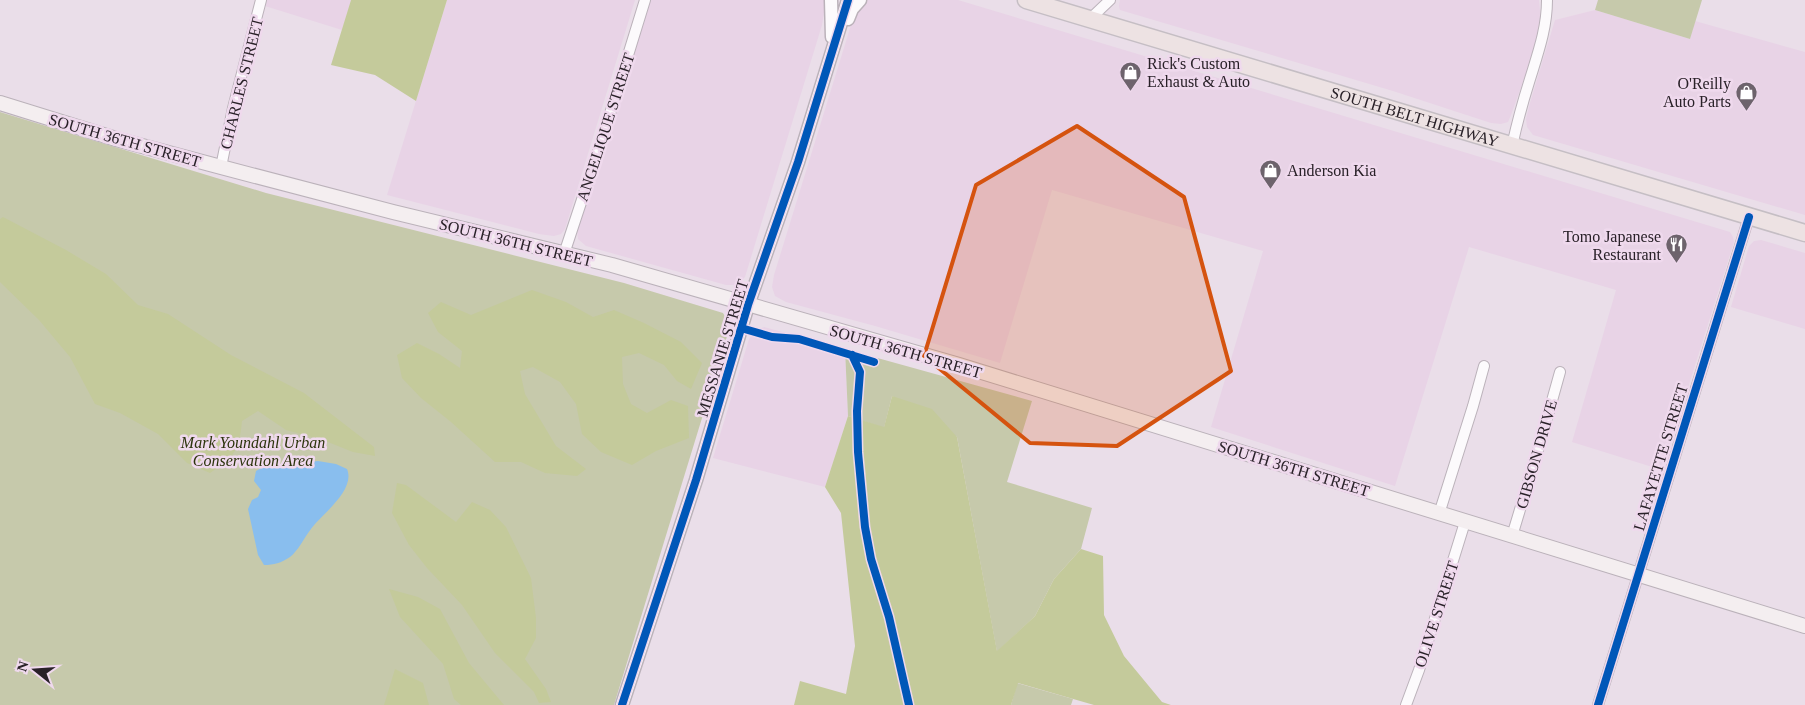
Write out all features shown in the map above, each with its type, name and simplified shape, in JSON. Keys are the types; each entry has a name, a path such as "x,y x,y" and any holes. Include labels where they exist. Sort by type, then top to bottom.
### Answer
{"main road":[{"name":"SOUTH BELT HIGHWAY","path":"1026,0 1805,233"},
{"name":"SOUTH 36TH STREET","path":"0,103 116,139 221,167 393,212 612,265 986,374 1805,626"}],"street":[{"name":"CHARLES STREET","path":"221,167 233,108 261,0"},
{"name":"ANGELIQUE STREET","path":"564,254 645,0"},
{"path":"831,0 832,50"},
{"name":"MESSANIE STREET","path":"622,705 696,480 748,305 798,162 848,0"},
{"path":"832,50 852,9 860,0"},
{"path":"1090,19 1110,0"},
{"path":"1512,146 1543,36 1547,0"},
{"name":"LAFAYETTE STREET","path":"1598,705 1749,216"},
{"path":"1439,514 1484,366"},
{"name":"GIBSON DRIVE","path":"1512,536 1560,372"},
{"name":"OLIVE STREET","path":"1406,705 1422,661 1465,522"}],"highlighted area":[{"path":"1077,126 1184,197 1231,371 1117,446 1030,443 924,356 976,185"}],"shaded area":[{"path":"267,0 351,0 342,30 265,6"},
{"path":"447,0 635,0 565,229 561,234 554,236 539,234 387,195"},
{"path":"648,0 826,0 822,25 745,277 738,285 726,285 586,246 578,239 577,229"},
{"path":"868,0 958,0 1730,232 1734,242 1662,470 1572,442 1616,290 1469,247 1395,486 1211,427 1263,251 1052,190 1000,363 786,302 775,296 772,287 774,275 851,25 860,7"},
{"path":"1120,0 1539,0 1541,21 1532,57 1511,115 1508,122 1501,124 1491,123 1393,91 1120,10"},
{"path":"1595,10 1690,39 1695,21 1805,52 1805,215 1533,135 1527,127 1526,119 1555,20"},
{"path":"1761,240 1805,253 1805,329 1731,307 1749,246 1754,241"},
{"path":"764,327 845,349 848,416 825,487 713,458 749,339 755,331"}],"green space":[{"path":"351,0 447,0 416,101 375,75 331,65"},
{"path":"1598,0 1702,0 1690,39 1595,10"},
{"name":"Mark Youndahl Urban Conservation Area","path":"0,112 266,193 624,283 723,313 729,330 614,705 0,705"},
{"path":"3,217 66,250 106,274 138,305 168,314 231,355 304,393 374,447 375,456 353,452 323,440 286,430 258,411 242,421 239,439 234,452 225,462 210,473 187,463 158,434 120,413 95,404 70,357 39,320 0,282 0,219"},
{"path":"532,290 566,302 593,317 614,310 681,342 702,363 691,389 677,381 664,365 639,353 622,357 623,384 631,404 647,413 671,400 688,406 689,438 656,451 632,465 601,452 582,434 576,404 560,382 533,367 520,371 525,394 556,446 586,469 577,476 545,473 521,462 495,462 421,398 402,378 397,355 417,343 439,354 460,368 462,351 438,332 428,313 441,302 471,315"},
{"path":"845,349 1032,401 1007,482 1092,508 1081,549 1054,579 1035,616 997,652 957,437 892,396 884,428 848,416"},
{"path":"892,396 932,409 957,437 997,651 1035,616 1054,579 1081,549 1103,556 1104,615 1124,656 1162,702 1171,705 1094,705 1018,683 1011,705 794,705 800,681 846,694 855,646 841,513 825,487 848,416 884,427"},
{"path":"397,483 406,485 456,522 472,502 490,510 506,527 531,578 536,618 536,638 525,659 546,689 551,702 539,703 534,692 495,653 462,605 427,568 409,545 392,513"},
{"path":"389,589 418,597 440,609 469,663 504,705 461,705 454,699 443,664 400,617"},
{"path":"395,669 423,683 429,705 384,705"},
{"path":"1017,683 1073,699 1071,705 1011,705"}],"water":[{"path":"318,461 336,464 347,469 347,485 337,501 311,529 293,554 280,562 264,565 258,555 248,509 252,500 258,497 261,490 254,481 256,471 265,466"}],"cycle path":[{"path":"622,705 696,480 748,305 798,162 848,0"},
{"path":"1598,705 1749,217"},
{"path":"741,328 772,337 799,339 874,362"},
{"path":"852,355 860,372 857,411 858,452 865,527 871,559 889,617 909,705"}],"place":[{"name":"Rick's Custom Exhaust & Auto","path":"1131,91"},
{"name":"O'Reilly Auto Parts","path":"1747,111"},
{"name":"Anderson Kia","path":"1271,189"},
{"name":"Tomo Japanese Restaurant","path":"1677,264"}]}
